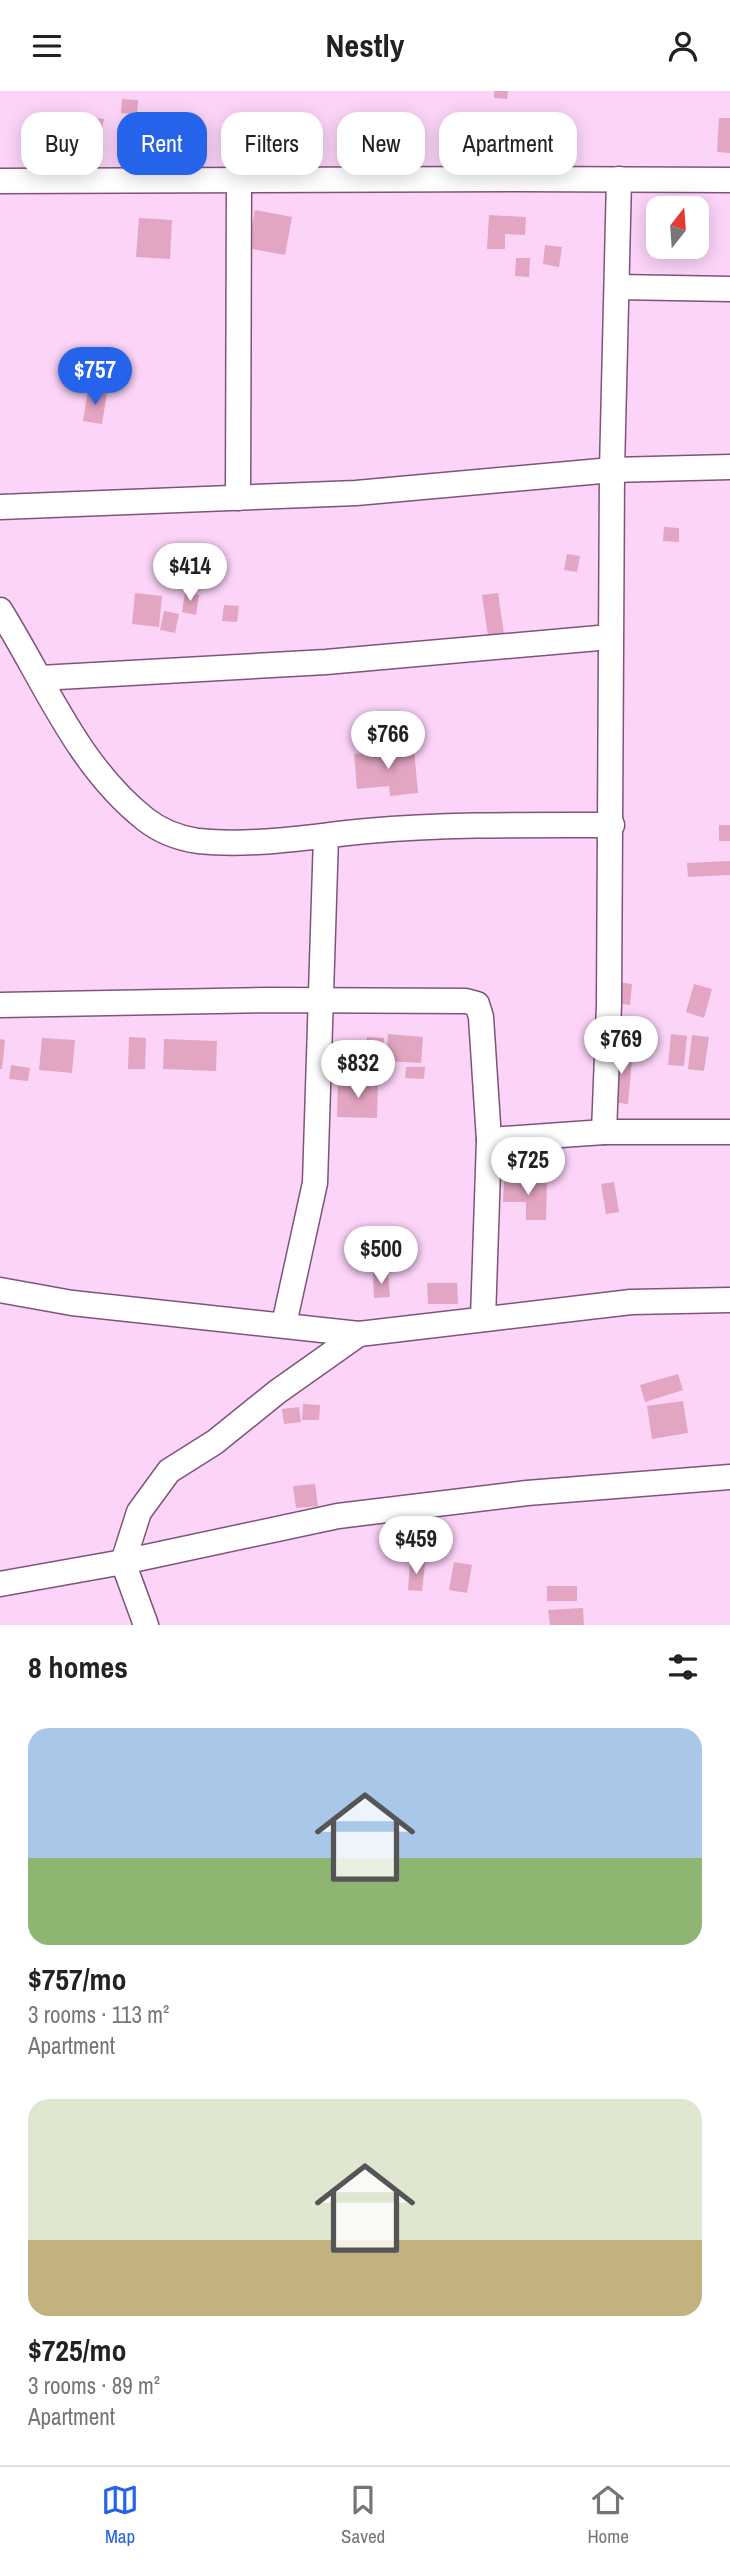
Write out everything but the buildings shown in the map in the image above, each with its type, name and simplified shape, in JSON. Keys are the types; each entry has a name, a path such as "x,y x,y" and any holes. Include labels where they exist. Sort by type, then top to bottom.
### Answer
{"street":[{"path":"238,498 239,179"},
{"path":"604,1132 612,825 610,637 619,179"},
{"path":"0,181 730,180"},
{"path":"617,287 730,289"},
{"path":"0,507 356,493 612,470 730,467"},
{"path":"0,610 89,761 145,819 168,834 197,841 234,842 455,827 612,825"},
{"path":"40,678 326,662 610,637"},
{"path":"284,1324 315,1184 326,836"},
{"path":"0,1005 321,1000 466,1001 477,1004 481,1017 489,1140 483,1319"},
{"path":"489,1140 604,1132 730,1132"},
{"path":"0,1290 72,1303 359,1334 631,1302 730,1300"},
{"path":"146,1625 123,1562 139,1512 169,1471 215,1442 277,1392 359,1334"},
{"path":"0,1584 123,1562 338,1516 527,1493 730,1477"}]}
